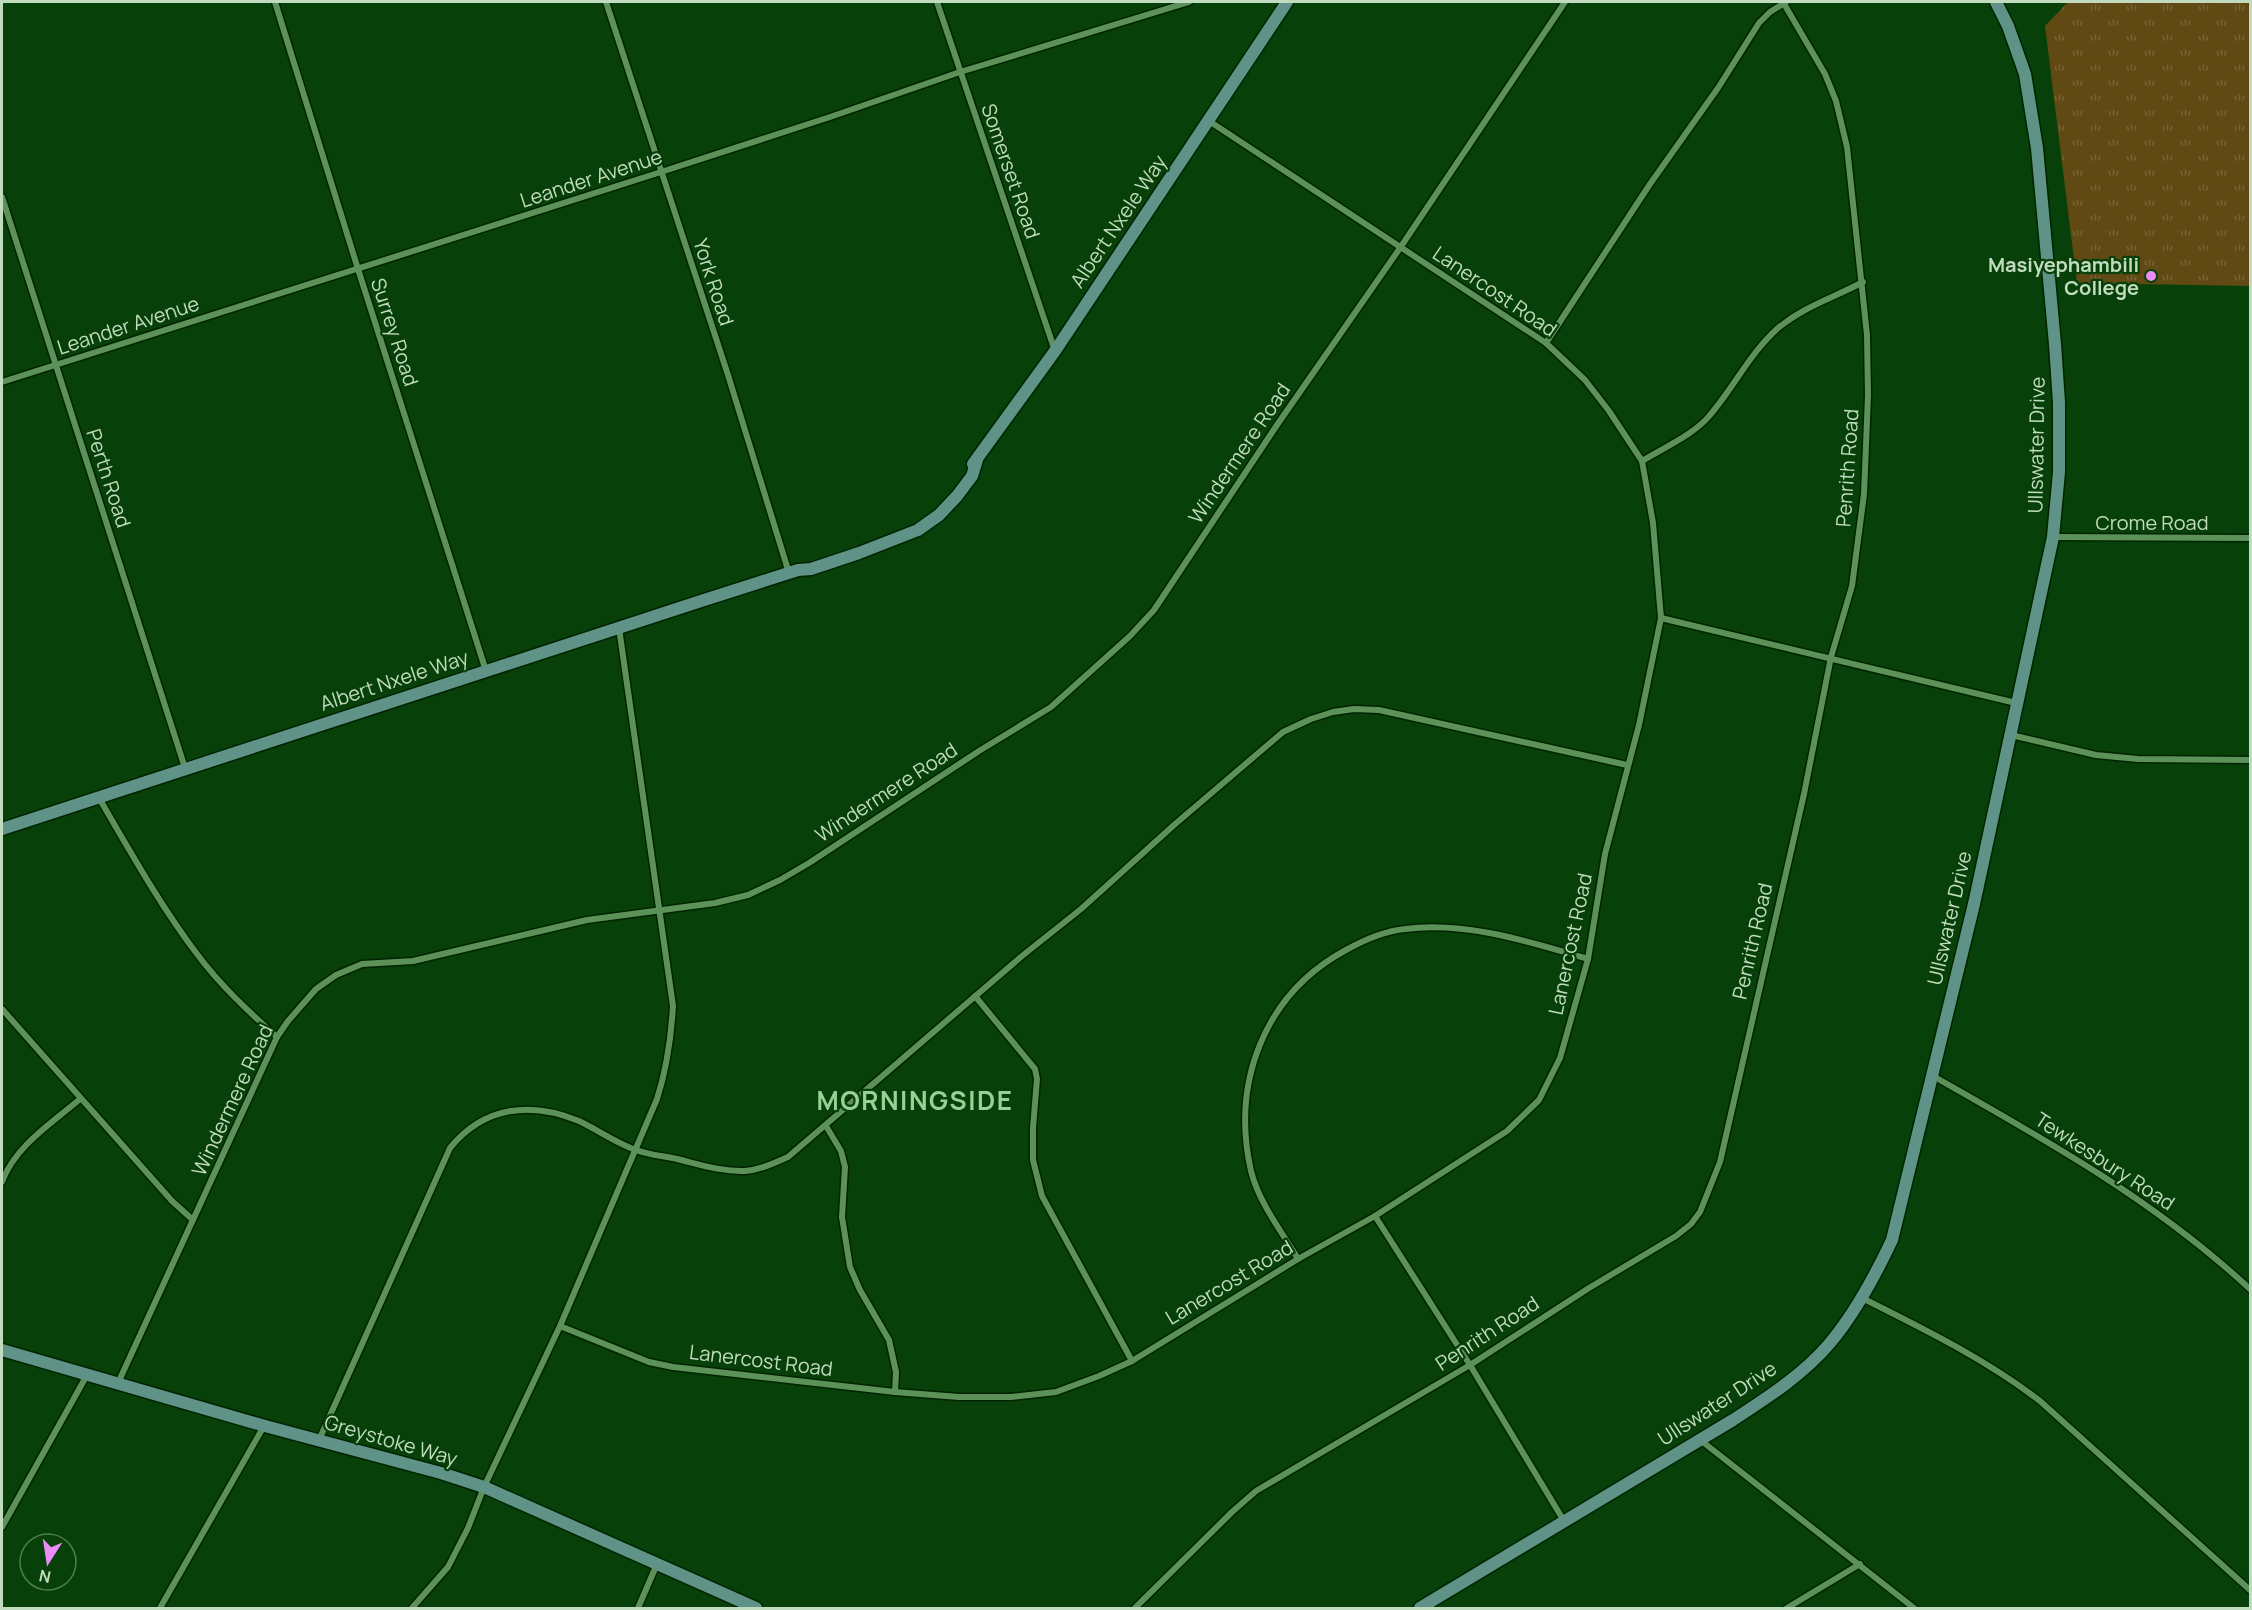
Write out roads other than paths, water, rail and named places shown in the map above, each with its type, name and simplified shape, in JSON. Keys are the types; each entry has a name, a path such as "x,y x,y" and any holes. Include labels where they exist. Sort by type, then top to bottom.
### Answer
{"street":[{"name":"Surrey Road","path":"275,2 486,671"},
{"name":"York Road","path":"606,2 794,571"},
{"name":"Somerset Road","path":"937,2 1055,351"},
{"name":"Leander Avenue","path":"2,382 661,172 960,72 1189,2"},
{"name":"Albert Nxele Way","path":"2,829 794,571 810,569 905,532 924,527 939,515 972,476 977,460 1055,351 1287,2"},
{"name":"Windermere Road","path":"118,1383 277,1037 316,989 336,975 362,964 413,961 587,920 715,903 748,895 780,880 979,751 1034,719 1076,686 1130,636 1154,610 1565,2"},
{"name":"Penrith Road","path":"1135,1608 1256,1491 1470,1365 1589,1288 1676,1236 1691,1224 1704,1204 1720,1162 1804,794 1830,657 1852,586 1864,494 1868,335 1847,147 1836,101 1812,49 1784,2"},
{"path":"1546,343 1650,184 1718,88 1759,23 1784,2"},
{"name":"Ullswater Drive","path":"1420,1608 1761,1402 1794,1377 1829,1344 1862,1298 1892,1240 1974,904 2053,537 2059,472 2059,404 2037,148 2025,74 2008,26 1996,2"},
{"name":"Lanercost Road","path":"560,1326 649,1362 673,1367 959,1397 1011,1397 1056,1392 1131,1361 1298,1259 1375,1216 1507,1131 1539,1100 1560,1058 1588,959 1605,854 1645,696 1661,618 1653,523 1642,461 1585,380 1546,343 1209,121"},
{"name":"Perth Road","path":"2,197 185,768"},
{"path":"1642,461 1700,426 1711,414 1739,372 1776,330 1815,303 1839,295 1863,282"},
{"name":"Crome Road","path":"2053,537 2250,538"},
{"path":"1661,618 2016,703"},
{"path":"412,1608 448,1567 468,1528 484,1487 560,1326 636,1150 657,1099 671,1044 673,1006 619,628"},
{"path":"319,1440 395,1273 441,1164 459,1136 489,1118 506,1110 522,1108 547,1112 578,1121 636,1150 730,1171 759,1169 788,1157 975,996 1081,909 1262,749 1283,732 1311,719 1344,710 1379,710 1628,765"},
{"path":"2009,735 2096,755 2138,759 2250,760"},
{"path":"99,798 151,888 198,956 247,1010 277,1037"},
{"path":"1298,1259 1260,1193 1252,1172 1244,1125 1245,1102 1258,1050 1272,1018 1306,976 1319,965 1358,943 1405,929 1439,927 1478,932 1531,942 1588,959"},
{"path":"975,996 1035,1069 1037,1079 1033,1160 1042,1196 1131,1361"},
{"path":"2,1009 172,1201 193,1220"},
{"name":"Tewkesbury Road","path":"1932,1076 2128,1191 2174,1224 2250,1289"},
{"path":"2,1182 13,1160 23,1147 80,1099"},
{"path":"826,1126 841,1151 845,1167 842,1217 850,1267 860,1290 889,1340 896,1372 895,1392"},
{"path":"1375,1216 1470,1365 1564,1521"},
{"path":"1862,1298 1937,1336 2013,1381 2040,1401 2250,1590"},
{"name":"Greystoke Way","path":"2,1350 484,1487 756,1608"},
{"path":"2,1527 87,1374"},
{"path":"160,1608 265,1426"},
{"path":"1699,1439 1914,1608"},
{"path":"638,1608 657,1564"},
{"path":"1787,1608 1860,1564"}],"place":[{"name":"Masiyephambili College","path":"2151,276"}],"district":[{"name":"MORNINGSIDE","path":"915,1100"}]}
